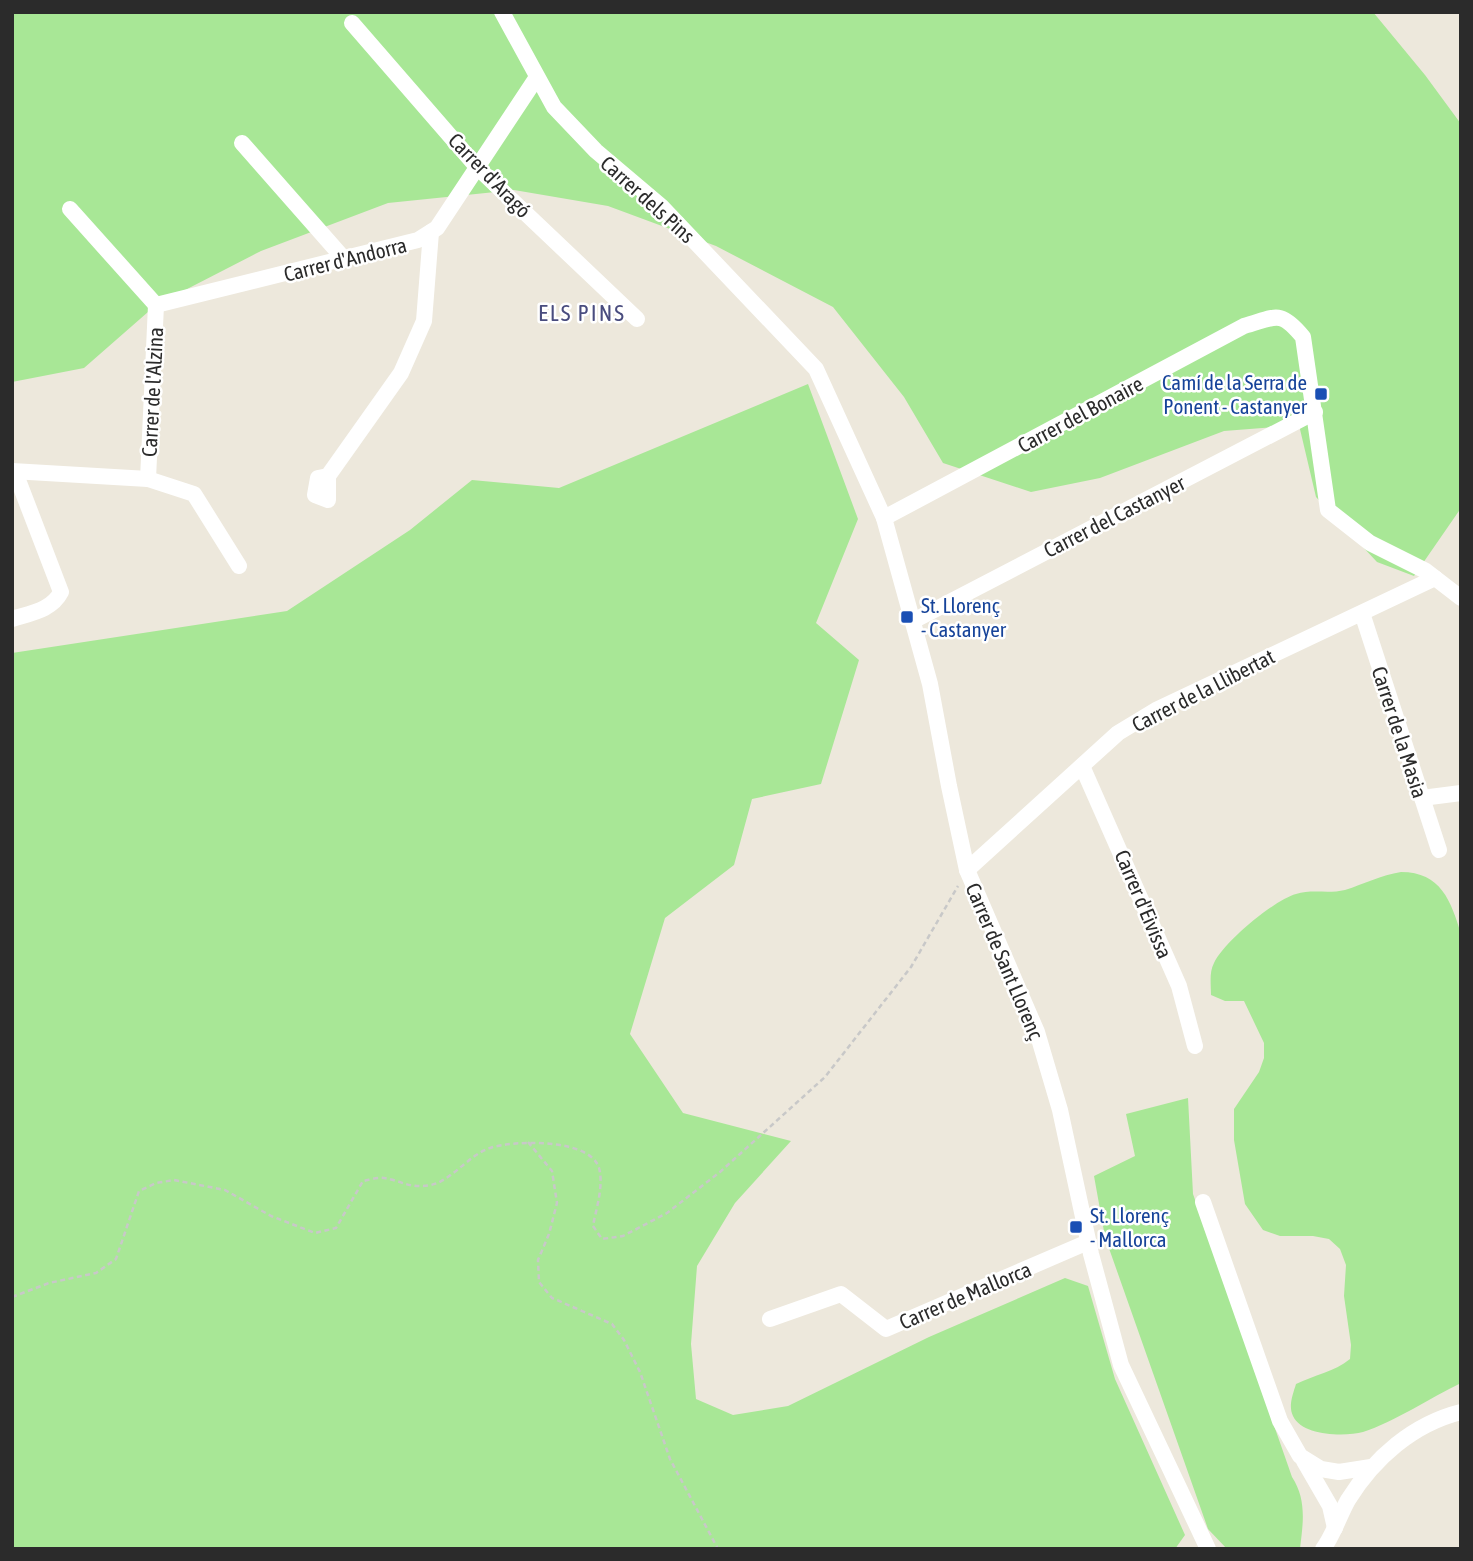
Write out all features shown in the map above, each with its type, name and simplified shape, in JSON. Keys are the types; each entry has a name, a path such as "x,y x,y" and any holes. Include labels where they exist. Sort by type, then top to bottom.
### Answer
{"street":[{"name":"Carrer dels Pins","path":"502,12 554,107 596,151 661,206 816,369"},
{"name":"Carrer d'Aragó","path":"352,23 477,167 637,318"},
{"name":"Carrer d'Andorra","path":"156,305 418,240 437,228 537,77"},
{"path":"242,143 345,260"},
{"path":"70,209 156,305"},
{"path":"328,476 401,373 424,321 431,232"},
{"name":"Carrer de l'Alzina","path":"148,479 156,305"},
{"name":"Carrer del Bonaire","path":"884,519 1244,326 1278,316 1290,321 1303,337 1315,412"},
{"name":"Carrer de Sant Llorenç","path":"816,369 884,519 930,684 967,870 1037,1032 1060,1110 1088,1242 1121,1365 1208,1549"},
{"path":"1315,412 1328,510 1370,543 1426,571 1461,598"},
{"name":"Carrer del Castanyer","path":"912,621 1315,412"},
{"path":"12,619 50,606 56,602 61,592 14,471 148,479 194,494 239,566"},
{"name":"Carrer de la Llibertat","path":"967,870 1118,733 1156,710 1435,578"},
{"name":"Carrer de la Masia","path":"1362,613 1438,850"},
{"name":"Carrer d'Eivissa","path":"1082,766 1179,986 1195,1046"},
{"path":"1422,798 1461,793"},
{"path":"1203,1202 1280,1421 1330,1506 1335,1528"},
{"name":"Carrer de Mallorca","path":"770,1319 841,1294 886,1329 1088,1242"},
{"path":"1324,1549 1347,1501 1371,1467 1405,1437 1438,1418 1461,1412"},
{"path":"1300,1456 1321,1469 1339,1472 1371,1467"}],"path":[{"path":"12,1297 49,1283 96,1272 116,1259 139,1191 156,1183 174,1180 225,1190 271,1216 315,1233 336,1228 363,1181 382,1177 409,1187 434,1185 488,1148 527,1142 538,1141 588,1153 599,1167 600,1194 593,1226 602,1239 623,1236 667,1213 720,1172 825,1077 911,967 967,870"},
{"path":"527,1142 552,1171 557,1203 549,1234 538,1260 539,1282 552,1298 612,1324 624,1340 640,1372 670,1459 718,1549"}],"green space":[{"path":"12,12 1373,12 1461,124 1461,508 1414,576 1377,562 1316,497 1299,425 1224,431 1100,478 1031,492 943,463 904,397 833,307 716,246 608,206 514,190 388,203 261,251 156,305 84,368 12,382"},
{"path":"808,384 858,519 816,623 859,660 821,784 752,799 734,865 665,918 630,1034 683,1113 791,1141 735,1203 697,1266 691,1344 696,1399 733,1415 788,1406 929,1337 1065,1278 1088,1286 1115,1379 1185,1535 1175,1549 12,1549 12,653 287,611 410,530 472,480 559,488"},
{"path":"1401,872 1415,873 1435,883 1448,900 1461,934 1461,1383 1375,1428 1355,1434 1325,1433 1305,1428 1298,1423 1292,1412 1292,1396 1296,1384 1350,1359 1351,1345 1344,1296 1346,1265 1340,1249 1329,1239 1280,1236 1263,1230 1245,1204 1234,1140 1234,1109 1259,1072 1264,1058 1264,1043 1244,1001 1225,1001 1211,995 1211,974 1219,954 1228,944 1275,904 1302,893 1345,890"},
{"path":"1188,1098 1193,1194 1300,1494 1303,1512 1300,1549 1227,1549 1208,1529 1105,1237 1094,1176 1135,1156 1126,1114"}],"place":[{"name":"Camí de la Serra de Ponent - Castanyer","path":"1321,394"},
{"name":"St. Llorenç - Castanyer","path":"907,617"},
{"name":"St. Llorenç - Mallorca","path":"1076,1227"}],"district":[{"name":"ELS PINS","path":"582,313"}]}
